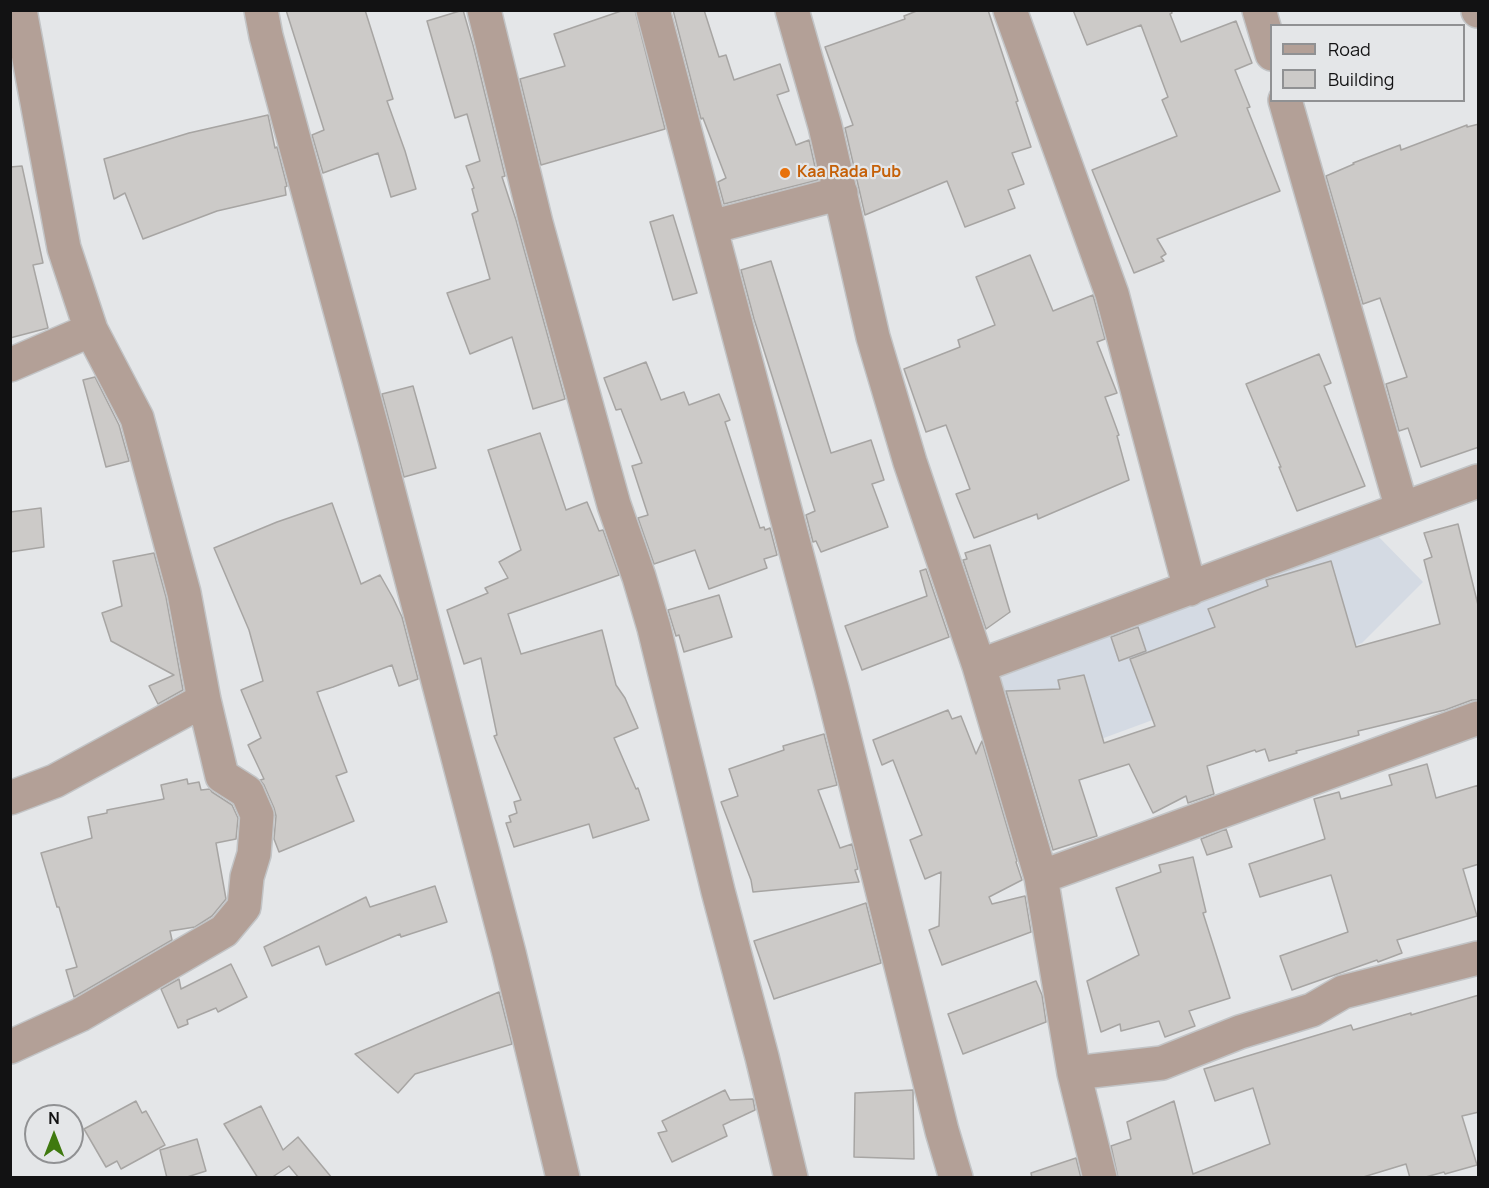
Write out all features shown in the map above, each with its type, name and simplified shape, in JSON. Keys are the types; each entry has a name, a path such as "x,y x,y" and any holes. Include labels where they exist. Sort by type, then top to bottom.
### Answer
{"street":[{"path":"10,1047 80,1014 224,931 244,907 246,877 254,854 257,815 246,792 222,776 204,700 184,593 137,418 91,330 64,248 20,10"},
{"path":"261,10 509,953 563,1178"},
{"path":"484,10 536,223 614,505 654,628 791,1178"},
{"path":"653,10 832,688 942,1131 956,1178"},
{"path":"792,10 825,126 873,337 910,462 979,666 1041,877 1074,1073 1100,1178"},
{"path":"1010,10 1112,294 1190,589"},
{"path":"1259,10 1270,47"},
{"path":"1286,102 1402,509"},
{"path":"711,227 841,193"},
{"path":"10,364 91,330"},
{"path":"979,666 1479,481"},
{"path":"10,798 55,781 204,700"},
{"path":"1041,877 1479,718"},
{"path":"1074,1073 1162,1063 1240,1032 1312,1010 1343,992 1479,958"}],"shaded area":[{"path":"1373,531 1423,582 1362,643 1014,771 986,672"}],"building":[{"path":"286,10 365,10 393,99 387,101 416,189 391,197 378,153 323,173 312,135 324,130"},
{"path":"463,10 505,176 502,177 565,399 533,409 512,337 470,354 447,293 490,279 472,214 478,211 472,189 474,188 466,166 480,161 467,114 455,118 427,21"},
{"path":"624,10 635,10 665,129 541,165 520,79 565,66 554,34"},
{"path":"673,10 704,10 719,57 726,55 734,80 780,64 789,91 777,95 796,145 809,140 818,180 724,204 718,182 726,178 703,118 701,119"},
{"path":"919,10 988,10 1031,147 1012,153 1024,184 1008,190 1015,208 965,227 947,181 865,215 845,128 853,125 825,47 905,19 904,16"},
{"path":"1073,10 1171,10 1170,14 1181,42 1236,21 1252,63 1235,70 1250,107 1247,108 1280,191 1157,239 1166,254 1161,257 1164,261 1134,273 1092,170 1177,136 1162,100 1168,97 1141,25 1087,45"},
{"path":"268,115 287,186 285,187 286,195 217,211 143,239 125,193 114,199 104,159 189,133"},
{"path":"1479,124 1479,447 1421,467 1408,428 1399,431 1386,384 1407,377 1380,298 1363,304 1326,176 1400,145 1401,150 1467,125 1467,127"},
{"path":"22,166 43,263 33,265 48,328 10,338 10,167"},
{"path":"673,215 697,293 673,300 650,222"},
{"path":"1030,255 1053,311 1093,295 1105,339 1097,342 1117,393 1105,397 1119,435 1117,436 1129,480 1038,519 1037,514 974,538 956,494 970,489 946,425 926,432 904,369 960,347 958,340 995,325 976,277"},
{"path":"771,261 831,453 871,440 884,480 872,484 888,527 821,552 816,541 813,542 806,515 815,511 754,319 741,270"},
{"path":"1319,354 1331,383 1324,386 1365,486 1297,511 1246,384"},
{"path":"646,362 661,400 684,392 689,405 719,394 730,420 725,422 760,528 764,527 765,530 770,528 777,555 764,559 767,568 709,589 695,550 654,564 638,518 648,515 632,466 642,463 621,409 616,410 604,378"},
{"path":"95,377 119,425 129,461 106,467 83,380"},
{"path":"413,386 436,468 404,477 382,394"},
{"path":"540,433 566,510 587,502 599,531 603,530 619,575 508,614 521,654 602,630 616,685 625,698 638,728 614,738 636,789 638,788 649,820 593,838 589,824 514,847 506,823 511,822 509,816 517,813 514,802 521,800 494,736 497,735 481,658 464,664 447,610 488,593 485,588 508,578 499,562 521,550 488,450"},
{"path":"332,503 361,584 380,575 393,598 402,617 418,679 399,686 392,665 317,692 347,772 336,776 354,821 279,852 274,839 276,816 274,808 260,780 264,779 248,745 261,738 241,690 263,681 249,630 214,548 277,522"},
{"path":"41,508 44,547 10,552 10,512"},
{"path":"1458,524 1479,609 1479,700 1358,731 1359,735 1296,751 1297,753 1269,761 1265,749 1256,752 1255,750 1207,766 1214,794 1188,803 1186,796 1153,813 1129,764 1079,780 1097,836 1053,850 1006,691 1060,689 1058,680 1084,675 1104,743 1155,726 1130,659 1215,627 1208,609 1268,586 1266,580 1331,561 1356,647 1440,624 1424,560 1432,557 1424,533"},
{"path":"990,545 1010,612 986,629 963,560 967,559 965,553"},
{"path":"154,553 166,597 183,690 158,704 149,686 174,675 111,641 102,613 122,606 113,561"},
{"path":"926,569 949,637 862,670 845,626 927,596 920,571"},
{"path":"719,595 732,637 684,652 668,610"},
{"path":"1138,627 1146,651 1119,661 1111,637"},
{"path":"948,710 952,719 961,716 976,754 982,741 1022,880 989,897 992,904 1025,896 1031,932 942,965 929,930 939,926 941,872 925,879 910,840 922,835 893,760 882,765 873,740"},
{"path":"824,734 837,785 818,790 840,848 852,844 859,882 753,892 751,880 721,802 738,796 729,769 784,750 783,746"},
{"path":"1427,764 1436,798 1479,785 1479,864 1463,869 1477,916 1397,940 1402,953 1292,990 1280,956 1348,932 1331,875 1260,897 1249,864 1325,839 1314,799 1339,792 1341,799 1392,785 1389,775"},
{"path":"187,779 188,784 199,782 201,790 210,789 232,805 238,818 236,839 216,843 226,899 212,916 195,927 170,931 172,940 74,997 66,970 77,967 41,853 92,838 88,817 107,813 107,810 164,799 161,785"},
{"path":"1226,829 1232,847 1207,855 1201,839"},
{"path":"1193,857 1206,912 1203,913 1230,998 1189,1011 1195,1026 1165,1037 1159,1021 1121,1031 1120,1024 1101,1032 1087,981 1139,955 1116,888 1161,872 1159,865"},
{"path":"435,886 447,922 401,937 400,934 326,965 319,946 272,966 264,947 366,897 370,907"},
{"path":"866,903 881,963 774,999 754,941"},
{"path":"231,964 247,997 218,1012 216,1008 187,1020 188,1024 178,1028 161,989 179,979 181,989"},
{"path":"1036,981 1042,995 1046,1022 963,1054 948,1014"},
{"path":"499,992 512,1044 415,1074 398,1093 355,1054"},
{"path":"1479,995 1479,1112 1462,1116 1477,1165 1422,1178 1410,1178 1406,1164 1360,1178 1118,1178 1111,1146 1131,1139 1127,1122 1174,1101 1193,1174 1270,1144 1253,1088 1215,1101 1204,1069 1351,1025 1353,1030"},
{"path":"725,1090 730,1100 753,1099 755,1110 723,1125 727,1136 672,1162 658,1133 667,1131 662,1121"},
{"path":"913,1090 914,1159 854,1157 855,1093"},
{"path":"136,1101 142,1113 146,1111 165,1145 121,1169 117,1161 106,1167 84,1129"},
{"path":"261,1106 283,1150 298,1137 332,1178 299,1178 289,1166 271,1178 258,1178 224,1124"},
{"path":"197,1139 206,1171 184,1178 167,1178 160,1150"},
{"path":"1076,1158 1081,1178 1032,1178 1031,1173"}],"place":[{"name":"Kaa Rada Pub","path":"785,173"}]}
